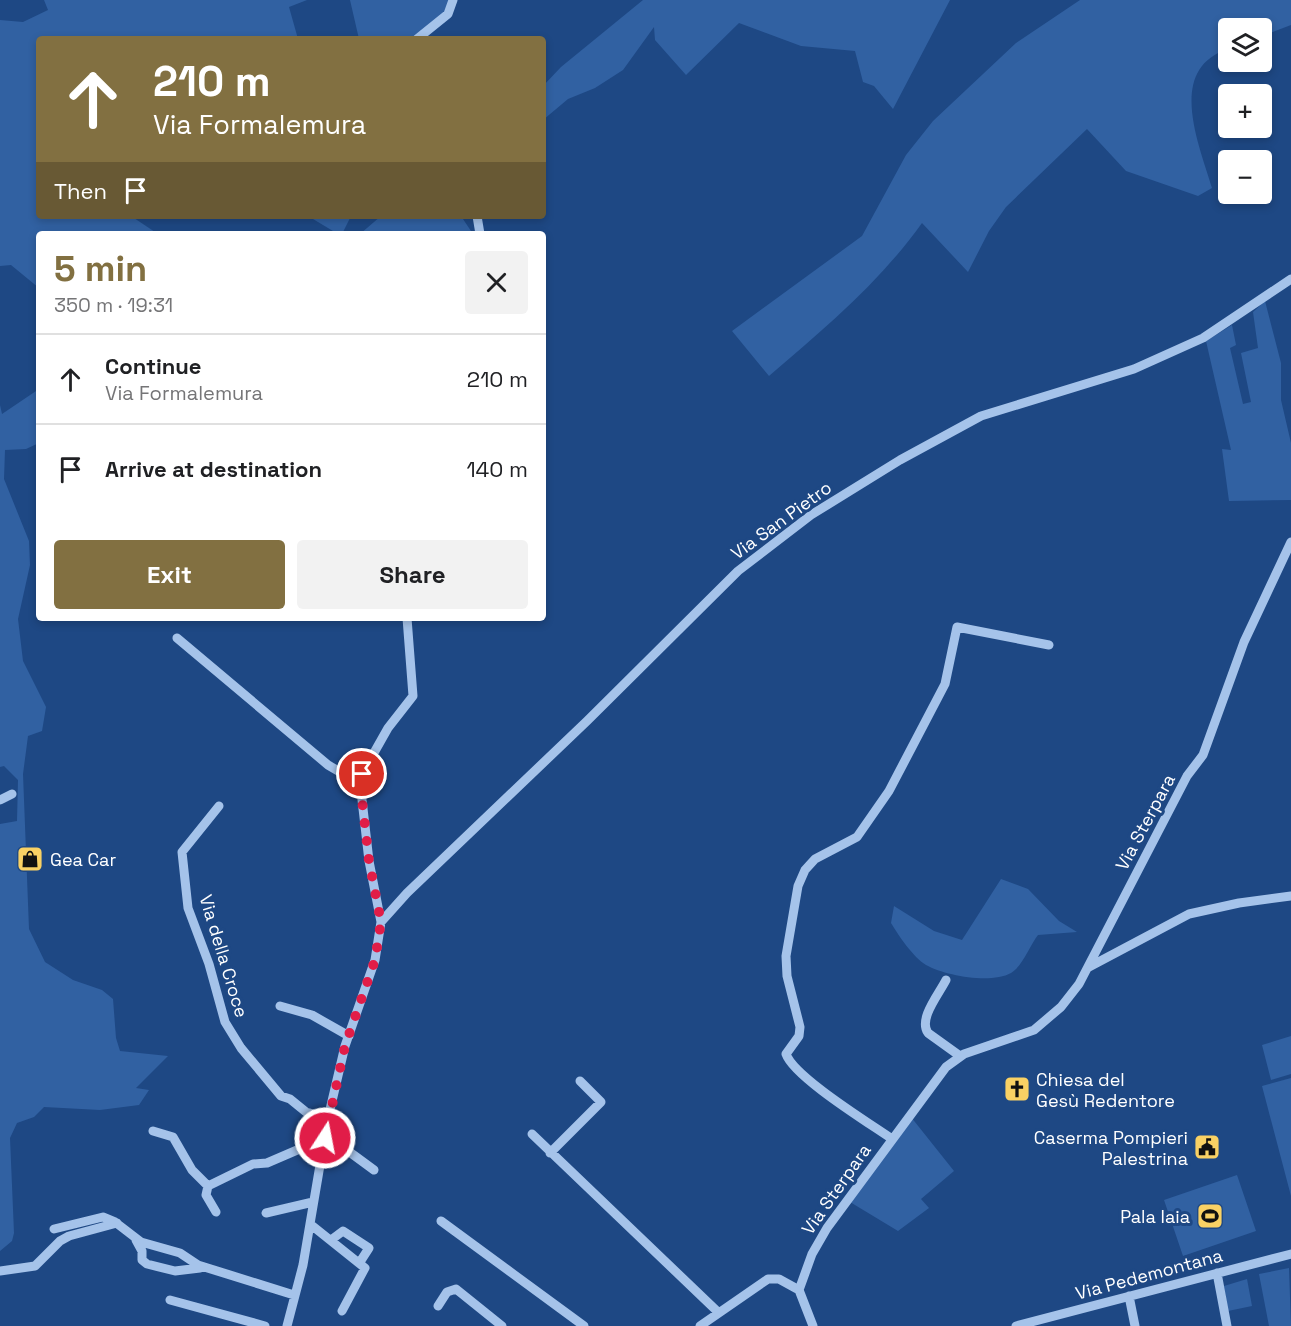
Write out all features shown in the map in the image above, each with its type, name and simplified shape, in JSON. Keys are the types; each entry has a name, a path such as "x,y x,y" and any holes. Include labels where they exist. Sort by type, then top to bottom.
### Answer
{"street":[{"path":"421,36 448,15 453,0"},
{"name":"Via San Pietro","path":"381,922 407,892 587,721 738,571 811,515 900,460 987,414 1134,369 1203,338 1291,279"},
{"name":"Via Sterpara","path":"799,1290 821,1237 940,1074 960,1056 1013,1039 1040,1026 1065,1003 1089,967 1097,946 1187,776 1203,755 1244,642 1291,542"},
{"path":"287,1326 310,1224 328,1118 349,1036 375,960 381,922 369,861 361,791 362,774 388,728 413,696 407,621"},
{"path":"892,1139 788,1062 786,1054 799,1036 800,1027 787,975 786,956 798,886 805,870 815,860 857,837 889,791 945,684 957,627 1049,645"},
{"path":"177,638 328,765 340,772 362,774"},
{"path":"0,800 12,794"},
{"name":"Via della Croce","path":"219,806 182,852 188,908 209,964 225,1022 241,1047 281,1096 290,1099 306,1112 328,1118"},
{"path":"1089,967 1189,914 1239,903 1291,896"},
{"path":"946,980 925,1019 924,1028 960,1056"},
{"path":"280,1006 312,1015 349,1036"},
{"path":"550,1153 601,1102 580,1081"},
{"path":"153,1131 173,1137 192,1170 208,1186"},
{"path":"532,1134 719,1313"},
{"path":"208,1186 253,1164 267,1162 325,1138 340,1145 374,1170"},
{"path":"208,1186 206,1195 216,1212"},
{"path":"266,1213 313,1202"},
{"path":"54,1229 103,1217 117,1223 141,1242 180,1253 205,1268 294,1295"},
{"path":"441,1221 584,1326"},
{"path":"0,1271 35,1266 60,1241 69,1236 117,1223"},
{"path":"310,1224 365,1268 342,1311"},
{"path":"331,1240 344,1231 369,1248 360,1262"},
{"path":"132,1236 142,1251 142,1260 147,1264 175,1271 205,1268"},
{"name":"Via Pedemontana","path":"1016,1326 1291,1254"},
{"path":"1217,1273 1227,1326"},
{"path":"700,1326 772,1278 779,1279 799,1290 813,1326"},
{"path":"438,1306 448,1290 457,1289 502,1326"},
{"path":"1129,1296 1135,1326"},
{"path":"170,1300 265,1326"}],"shaded area":[{"path":"44,0 307,0 289,7 297,36 36,36 36,219 136,219 154,231 36,231 36,286 11,265 0,266 0,20 23,22 48,10"},
{"path":"350,0 453,0 451,9 419,36 358,36"},
{"path":"643,0 950,0 893,109 874,86 863,82 855,51 801,46 739,23 686,75 655,40 654,27 623,70 595,88 568,99 546,117 546,83 561,67"},
{"path":"1080,0 1291,0 1291,25 1272,32 1272,18 1218,18 1218,54 1209,59 1198,73 1192,90 1195,130 1212,188 1198,196 1126,171 1087,129 1006,207 989,231 968,272 922,223 906,245 870,285 769,376 732,331 862,236 906,155 933,121 1016,43"},
{"path":"313,219 350,219 344,231 333,231"},
{"path":"378,219 463,219 471,231 364,231"},
{"path":"1265,301 1281,363 1281,400 1291,443 1291,500 1229,501 1222,449 1231,450 1206,341 1232,325 1236,345 1230,348 1243,404 1251,402 1241,353 1258,348 1253,312"},
{"path":"36,391 36,444 26,449 5,450 4,479 29,541 30,565 18,619 23,661 46,707 42,731 28,736 23,774 29,929 45,962 73,980 102,990 113,999 116,1038 120,1051 168,1056 136,1088 149,1090 139,1105 100,1110 44,1107 34,1117 17,1123 10,1138 14,1233 12,1241 0,1251 0,824 17,821 18,780 4,766 0,767 0,405 2,414"},
{"path":"1001,879 1028,889 1059,921 1077,932 1038,935 1015,970 1002,976 981,978 956,975 926,965 911,952 891,923 894,906 934,931 962,940"},
{"path":"1291,1036 1291,1074 1271,1080 1262,1045"},
{"path":"1291,1078 1291,1196 1262,1086"},
{"path":"911,1117 954,1171 921,1199 929,1208 898,1231 850,1202"},
{"name":"Pala Iaia","path":"1237,1175 1256,1231 1183,1256 1164,1200"},
{"path":"1289,1268 1291,1326 1269,1326 1259,1274"},
{"path":"1247,1279 1252,1306 1228,1311 1224,1286"}],"place":[{"name":"Gea Car","path":"30,859"},
{"name":"Chiesa del Gesù Redentore","path":"1017,1089"},
{"name":"Caserma Pompieri Palestrina","path":"1207,1147"},
{"name":"Pala Iaia","path":"1210,1216"}],"route":[{"path":"325,1138 345,1046 375,960 381,922 381,910 369,861 361,791 362,774"}]}
